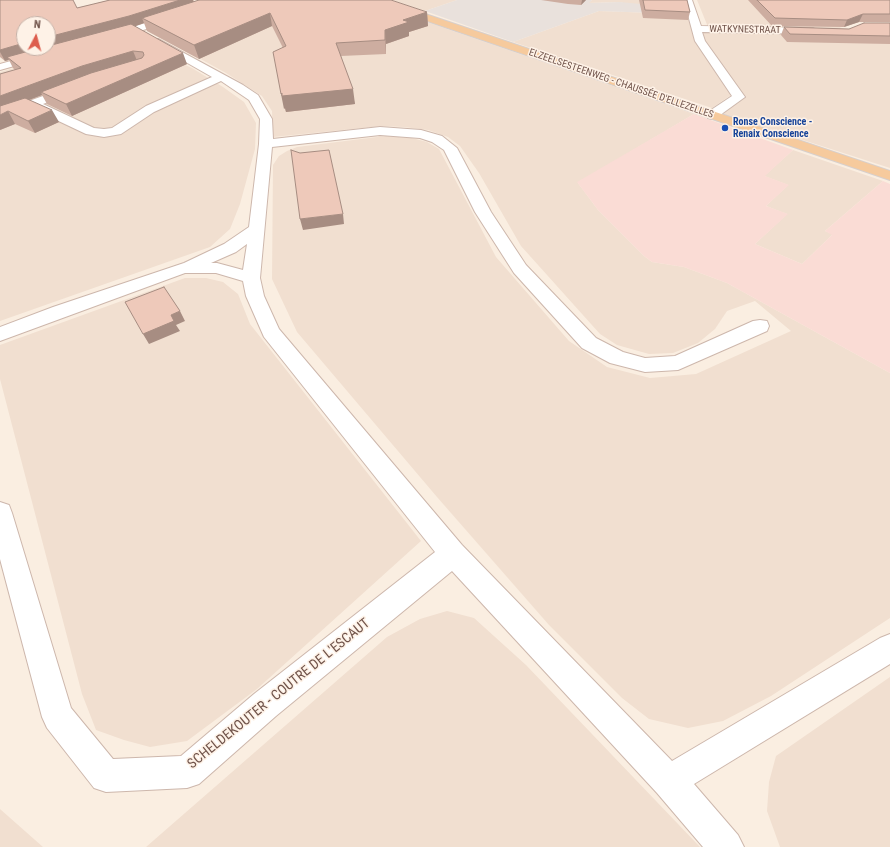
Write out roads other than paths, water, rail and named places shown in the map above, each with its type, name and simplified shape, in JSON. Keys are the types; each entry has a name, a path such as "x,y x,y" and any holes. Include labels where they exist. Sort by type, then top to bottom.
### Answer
{"main road":[{"name":"ELZEELSESTEENWEG - CHAUSSÉE D'ELLEZELLES","path":"375,0 890,176"}],"street":[{"path":"98,41 228,0"},
{"path":"688,0 700,41 739,98 712,115"},
{"name":"WATKYNESTRAAT","path":"696,28 823,32"},
{"path":"136,30 239,87 254,98 266,119 266,144 251,278 255,296 271,332 453,554 669,781 726,847"},
{"path":"0,67 41,56"},
{"path":"33,104 91,131 104,133 116,131 150,109 221,77"},
{"path":"20,109 86,83"},
{"path":"266,144 380,131 421,134 437,139 450,148 483,212 520,268 589,343 618,358 645,364 678,363 760,326"},
{"path":"0,334 60,311 183,268 230,248 257,229"},
{"path":"183,268 217,268 251,278"},
{"name":"SCHELDEKOUTER - COUTRE DE L'ESCAUT","path":"0,513 58,716 106,776 187,772 265,705 453,554"},
{"path":"669,781 890,648"}],"place":[{"name":"Ronse Conscience - Renaix Conscience","path":"725,128"}]}
